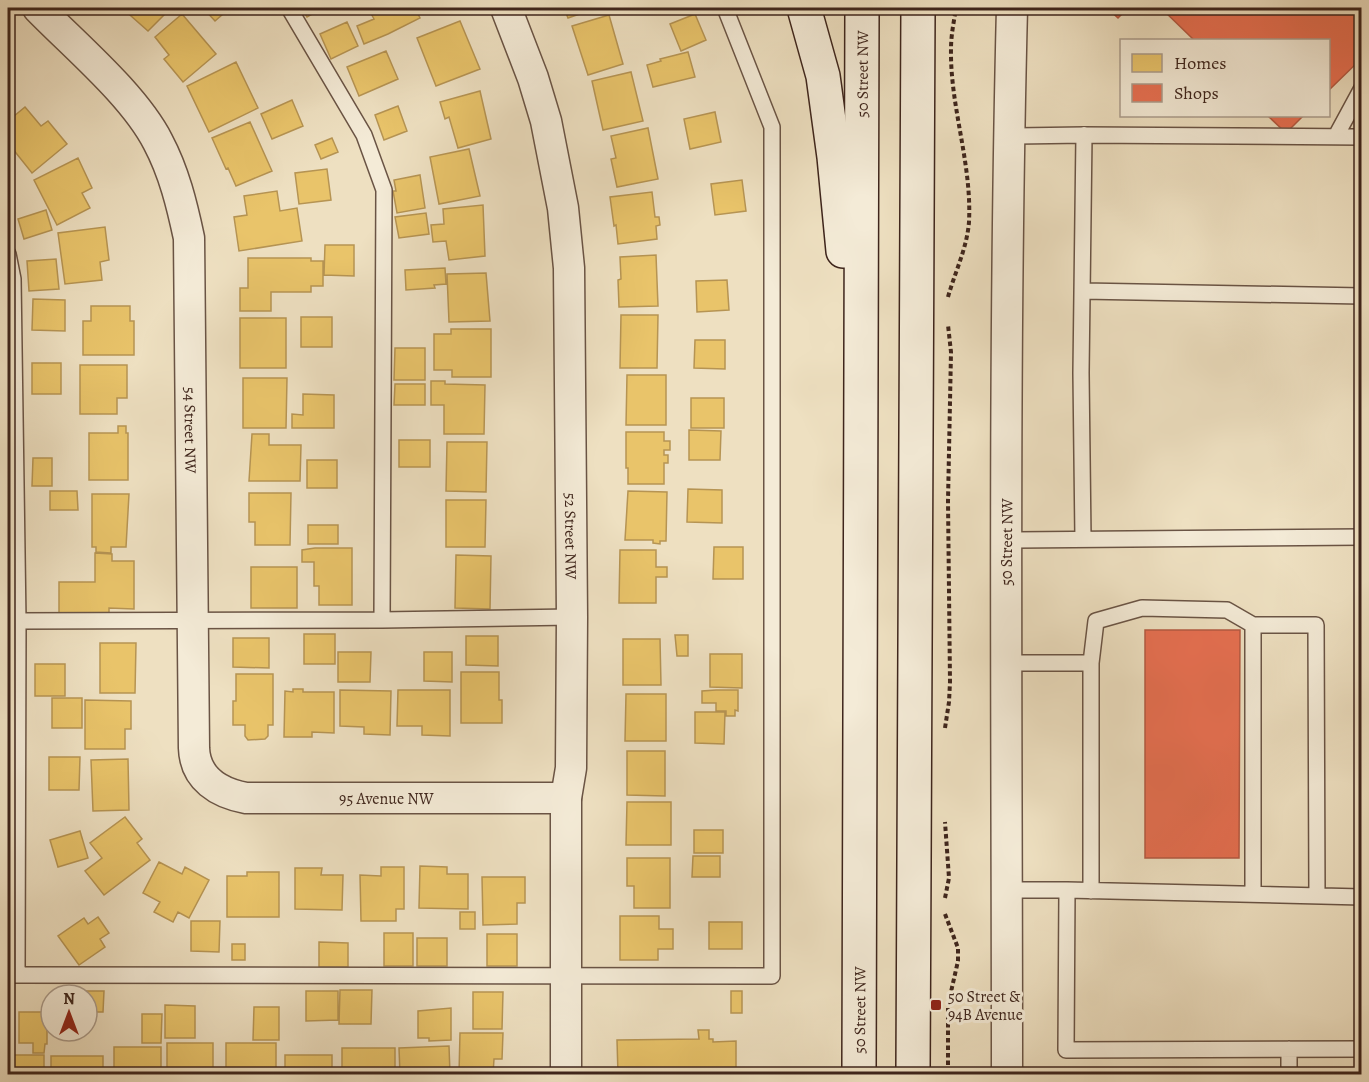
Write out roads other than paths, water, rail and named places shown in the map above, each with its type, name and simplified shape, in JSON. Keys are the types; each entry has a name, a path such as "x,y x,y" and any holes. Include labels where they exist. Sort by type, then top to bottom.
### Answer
{"main road":[{"path":"804,8 823,76 834,157 861,442"},
{"name":"50 Street NW","path":"859,1074 862,8"},
{"path":"911,8 917,41"},
{"path":"912,1074 918,8"},
{"path":"837,1074 860,1011"}],"street":[{"name":"54 Street NW","path":"38,8 139,113 158,141 172,173 183,208 189,238 194,758 199,771 209,783"},
{"name":"52 Street NW","path":"506,8 533,78 546,121 563,208 570,295 572,617 571,768 566,798 566,1074"},
{"name":"50 Street NW","path":"1007,1074 1007,540 1012,8"},
{"name":"95 Avenue NW","path":"209,783 231,795 246,798 566,798"}],"lane":[{"path":"289,8 364,135 384,190 382,620"},
{"path":"8,254 13,279 18,621 12,975 772,976 772,127 725,8"},
{"path":"1336,136 1362,88"},
{"path":"1083,539 1081,373 1084,135"},
{"path":"1009,136 1362,137"},
{"path":"1083,291 1362,296"},
{"path":"1007,540 1362,537"},
{"path":"1091,891 1091,663 1096,621 1142,608 1227,610 1253,625 1316,625 1317,896"},
{"path":"18,621 572,617"},
{"path":"1253,625 1253,894"},
{"path":"1007,663 1091,663"},
{"path":"1007,890 1362,897"},
{"path":"1067,890 1066,1050 1362,1049"},
{"path":"1288,1048 1289,1074"}],"place":[{"name":"50 Street & 94B Avenue","path":"936,1005"}]}
